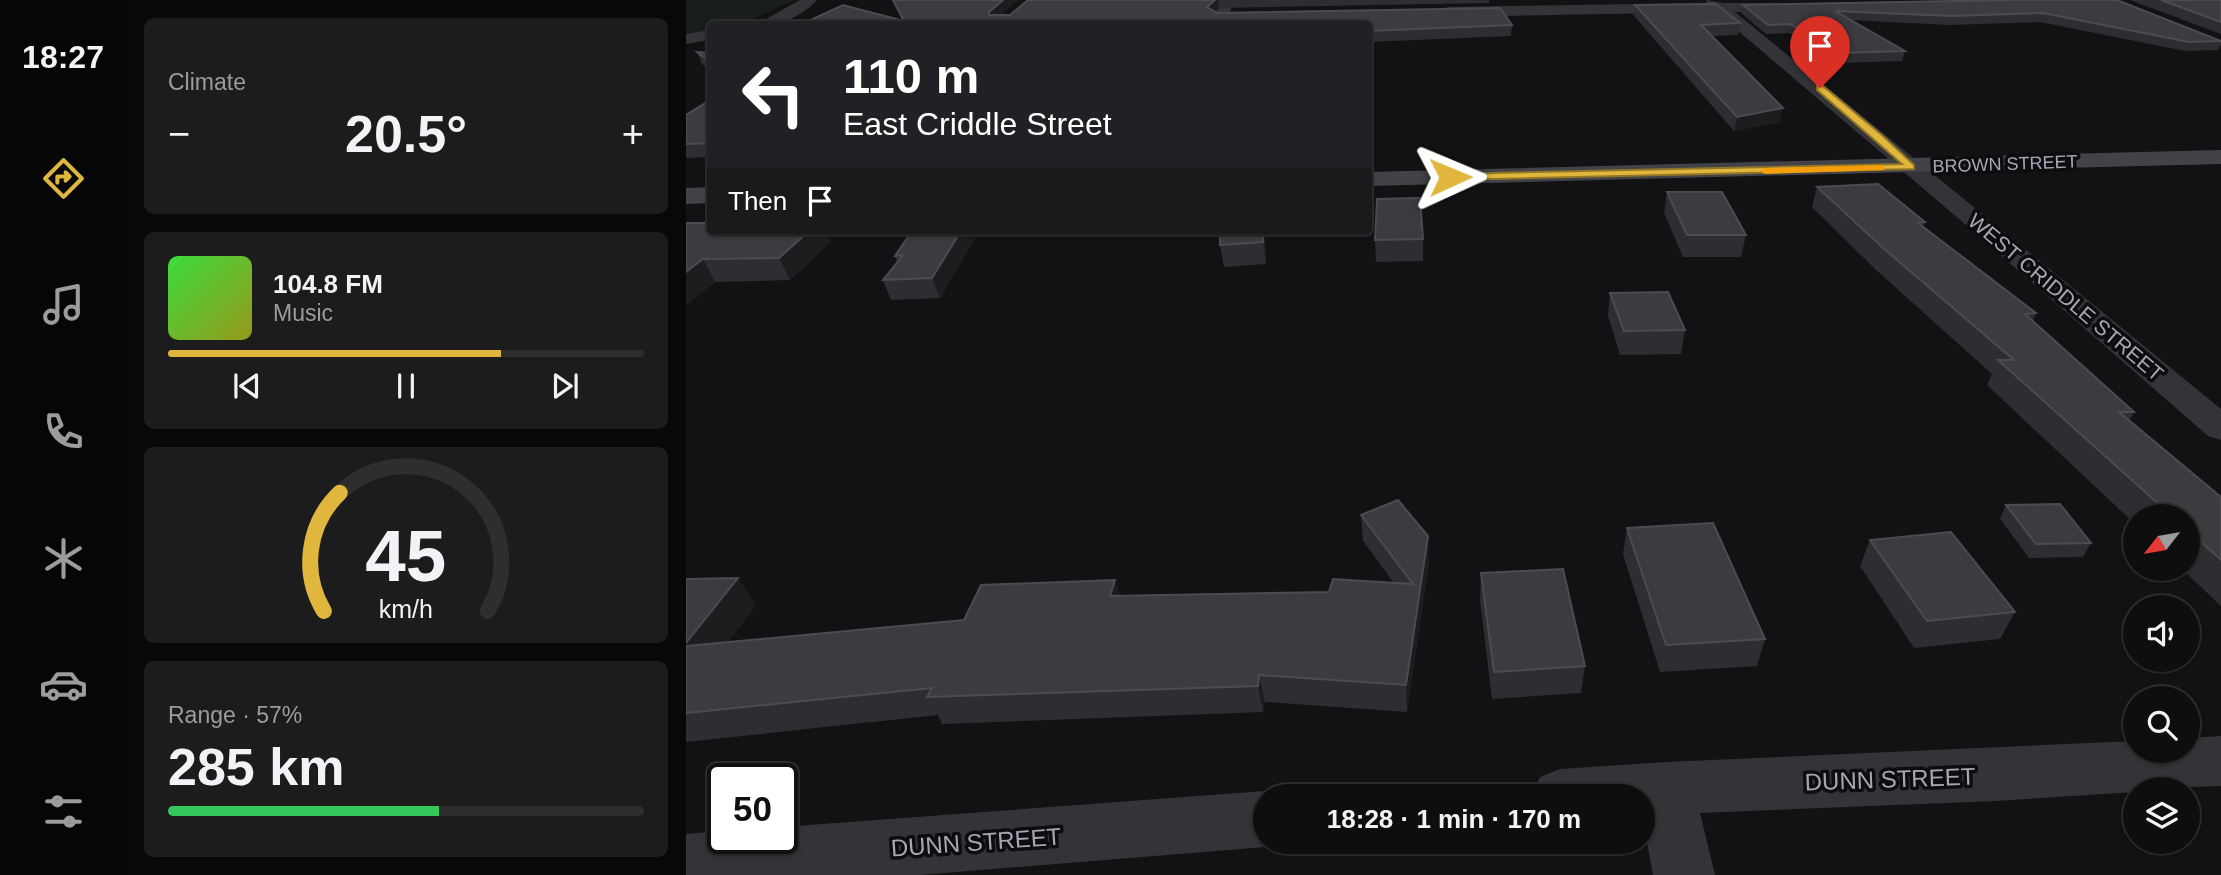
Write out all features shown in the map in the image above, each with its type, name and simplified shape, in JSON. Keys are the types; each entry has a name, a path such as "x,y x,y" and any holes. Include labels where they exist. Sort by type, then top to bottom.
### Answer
{"main road":[{"name":"BROWN STREET","path":"1372,179 2221,157"},
{"path":"686,196 707,195"}],"street":[{"path":"771,21 810,0"},
{"path":"1218,20 1226,10 1228,0"},
{"path":"1430,12 1715,4 1803,6"},
{"name":"WEST CRIDDLE STREET","path":"1715,4 1880,138 2221,428"},
{"path":"1218,20 1245,16"},
{"path":"686,39 707,36"},
{"name":"DUNN STREET","path":"1655,789 1996,775 2221,761"},
{"path":"1666,788 1684,875"},
{"name":"DUNN STREET","path":"686,864 1253,820"}],"shaded area":[{"path":"686,0 794,0 748,21 707,21 707,32 686,34"}],"building":[{"path":"893,0 1003,0 989,15 1010,15 1028,0 1215,0 1207,7 1217,13 1500,8 1512,25 1372,31 1372,21 904,21"},
{"path":"2117,0 2221,41 2189,42 2043,13 1951,16 1835,11 1905,51 1838,53 1790,24 1768,25 1743,5"},
{"path":"2161,0 2221,0 2221,22"},
{"path":"1716,4 1740,23 1701,25 1783,108 1737,117 1635,5"},
{"path":"843,5 904,21 808,21"},
{"path":"697,52 707,53 707,60"},
{"path":"707,102 707,143 686,144 686,115"},
{"path":"1878,184 1925,222 1918,223 2036,313 2025,314 2134,412 2119,412 2221,497 2221,560 2200,541 2200,504 2159,504 1998,360 2014,360 1882,247 1817,187"},
{"path":"1667,192 1722,192 1746,235 1687,235"},
{"path":"1420,198 1423,239 1375,240 1377,199"},
{"path":"686,223 707,223 707,235 805,235 779,258 703,259 686,272"},
{"path":"909,235 959,235 932,278 883,280 903,255 895,256"},
{"path":"1220,235 1263,235 1263,242 1220,245"},
{"path":"1668,292 1685,330 1624,331 1610,293"},
{"path":"1398,500 1428,536 1406,685 1259,675 1258,686 927,697 932,688 686,713 686,646 964,620 981,585 1115,580 1110,596 1329,592 1333,579 1413,584 1361,515"},
{"path":"2060,504 2091,543 2036,544 2006,505"},
{"path":"1713,523 1765,639 1666,645 1627,528"},
{"path":"1951,532 2015,612 1927,621 1870,540"},
{"path":"1563,569 1585,666 1494,672 1481,573"},
{"path":"738,578 686,643 686,579"}],"slow traffic":[{"path":"1765,171 1881,168"}],"route":[{"path":"1450,177 1911,167 1820,88"}]}
